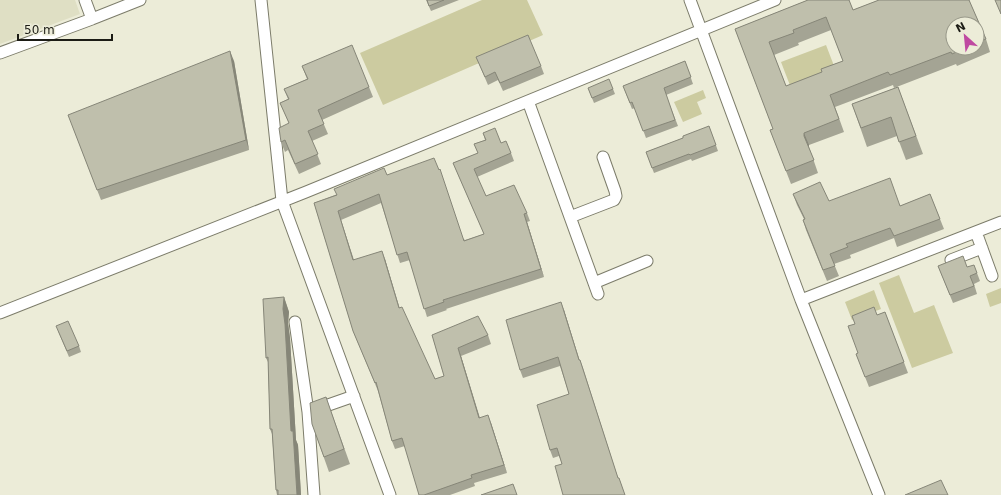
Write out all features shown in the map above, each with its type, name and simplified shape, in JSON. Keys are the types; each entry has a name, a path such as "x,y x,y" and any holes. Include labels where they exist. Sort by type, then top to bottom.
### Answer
{"street":[{"path":"85,0 92,19"},
{"path":"0,53 140,0"},
{"path":"261,0 282,201 390,495"},
{"path":"690,0 802,300 879,495"},
{"path":"0,313 282,201 775,0"},
{"path":"528,101 598,294"},
{"path":"570,217 614,200 616,196 615,191 603,157"},
{"path":"802,300 1001,222"},
{"path":"976,232 992,276"},
{"path":"951,260 982,248"},
{"path":"594,283 646,261"},
{"path":"295,322 308,412 314,495"},
{"path":"308,412 354,396"}],"shaded area":[{"path":"0,0 75,0 80,14 0,44"},
{"path":"482,0 527,0 543,35 383,105 360,53"},
{"path":"826,45 836,71 791,88 781,62"},
{"path":"703,90 706,98 697,102 702,114 683,122 674,102"},
{"path":"899,275 914,313 934,305 953,353 912,368 879,283"},
{"path":"1001,288 1001,303 990,307 986,294"},
{"path":"874,290 881,309 852,320 845,302"}],"building":[{"path":"427,0 444,0 429,6"},
{"path":"808,0 849,0 853,10 879,0 969,0 976,16 945,16 945,54 890,75 888,72 830,95 839,119 804,133 814,160 786,171 770,130 773,129 735,29","holes":["826,17 843,61 821,69 822,72 786,86 769,42 794,33 793,30"]},
{"path":"995,0 1001,0 1001,14"},
{"path":"528,35 541,66 500,83 495,72 485,77 476,57"},
{"path":"352,45 369,87 318,110 324,124 308,131 318,154 295,164 285,140 281,142 279,128 289,123 280,103 289,99 284,89 308,79 302,66"},
{"path":"230,51 246,140 97,190 68,115"},
{"path":"685,61 691,77 664,88 675,120 643,131 632,102 630,103 623,86"},
{"path":"609,79 613,89 592,98 588,88"},
{"path":"898,87 916,136 899,142 891,117 861,128 852,104"},
{"path":"709,126 716,145 652,168 646,152"},
{"path":"495,128 501,143 506,141 511,153 474,169 486,196 514,185 527,213 524,214 541,269 443,300 444,302 424,309 407,252 397,255 379,194 338,211 353,260 382,251 399,308 402,307 435,379 444,376 432,335 478,316 488,335 458,348 479,418 488,415 504,465 471,475 472,478 424,495 419,495 402,438 392,441 376,382 375,383 353,331 314,203 337,195 334,189 384,168 387,175 434,158 439,170 440,169 464,241 484,234 453,163 478,153 474,144 486,140 483,133"},
{"path":"890,178 900,206 930,194 940,219 894,236 890,228 846,244 848,247 830,254 835,266 823,270 803,220 805,219 793,194 820,182 829,201"},
{"path":"963,256 967,267 974,265 977,273 970,276 974,286 950,295 938,266"},
{"path":"284,297 283,309 291,431 293,431 297,495 278,495 278,490 276,490 272,429 270,429 268,357 266,358 263,299"},
{"path":"561,302 618,478 625,495 563,495 555,466 562,464 557,448 550,450 537,405 569,394 558,357 520,370 506,320"},
{"path":"874,307 877,315 885,312 904,362 865,377 856,354 858,353 848,326 855,324 852,316"},
{"path":"68,321 79,346 67,351 56,326"},
{"path":"326,397 344,449 324,457 312,424 310,403"},
{"path":"941,480 948,495 905,495"},
{"path":"513,484 517,495 481,495"}]}
